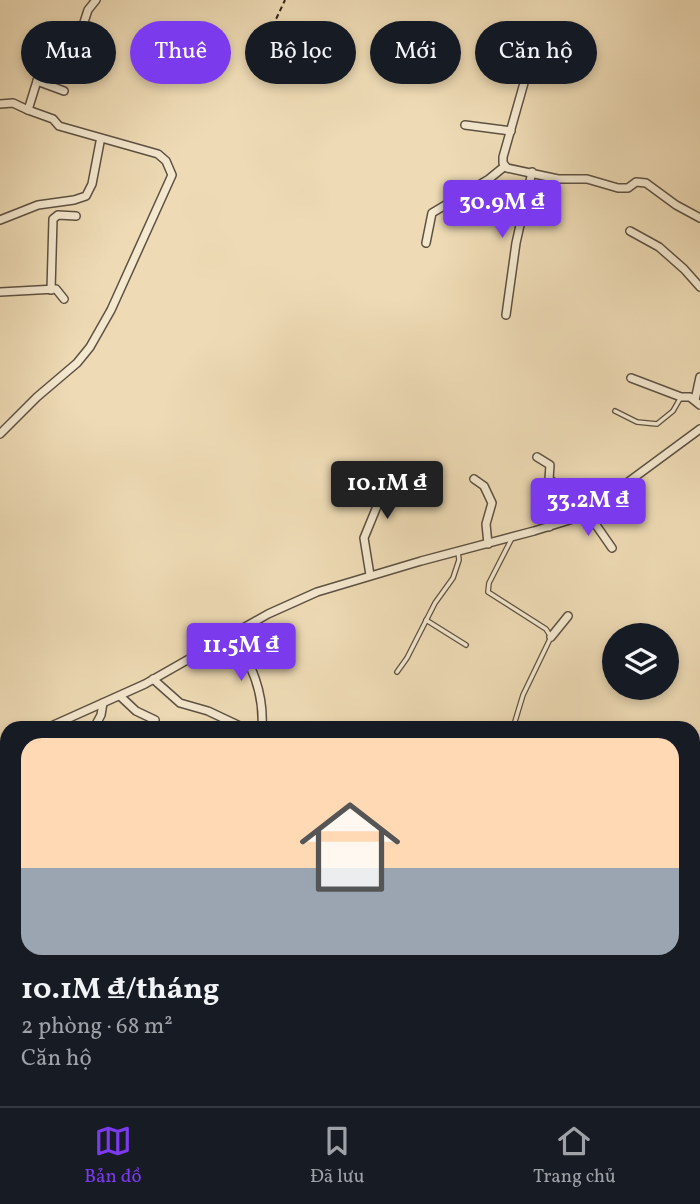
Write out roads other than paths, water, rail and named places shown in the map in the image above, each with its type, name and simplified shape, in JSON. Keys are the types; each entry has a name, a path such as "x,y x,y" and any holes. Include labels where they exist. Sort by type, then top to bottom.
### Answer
{"street":[{"path":"84,21 88,10 96,0"},
{"path":"28,110 36,84"},
{"path":"46,84 64,90"},
{"path":"505,166 503,157 524,84"},
{"path":"0,103 13,103 52,119 60,126 158,153 172,175 111,310 90,347 0,435"},
{"path":"465,125 511,131"},
{"path":"0,220 38,205 86,196 92,184 100,142"},
{"path":"505,166 558,179 587,179 618,188 628,188 636,182 646,183 676,205 700,218"},
{"path":"426,243 432,213 489,179 505,166"},
{"path":"506,315 516,243 533,172"},
{"path":"51,290 53,219 58,215 76,216"},
{"path":"630,231 659,247 700,287"},
{"path":"0,292 57,290 64,299"},
{"path":"631,378 697,402 700,377"},
{"path":"63,721 120,696 291,603 370,575 512,538 587,512 699,432"},
{"path":"537,457 550,465 549,480 559,487 549,527"},
{"path":"370,575 364,538 380,499 399,467"},
{"path":"474,479 484,486 492,503 486,523 488,544"},
{"path":"587,512 612,548"},
{"path":"551,637 568,616"},
{"path":"229,636 248,660 261,700 261,721"},
{"path":"153,678 180,704 208,711 229,721"},
{"path":"120,696 136,710 155,720"},
{"path":"98,721 103,703"}],"lane":[{"path":"615,411 637,422 657,424 673,411 681,397"},
{"path":"512,538 489,583 488,592 546,629 551,637 527,685 515,721"},
{"path":"397,671 453,578 459,560 458,552"},
{"path":"426,620 466,645"}]}
